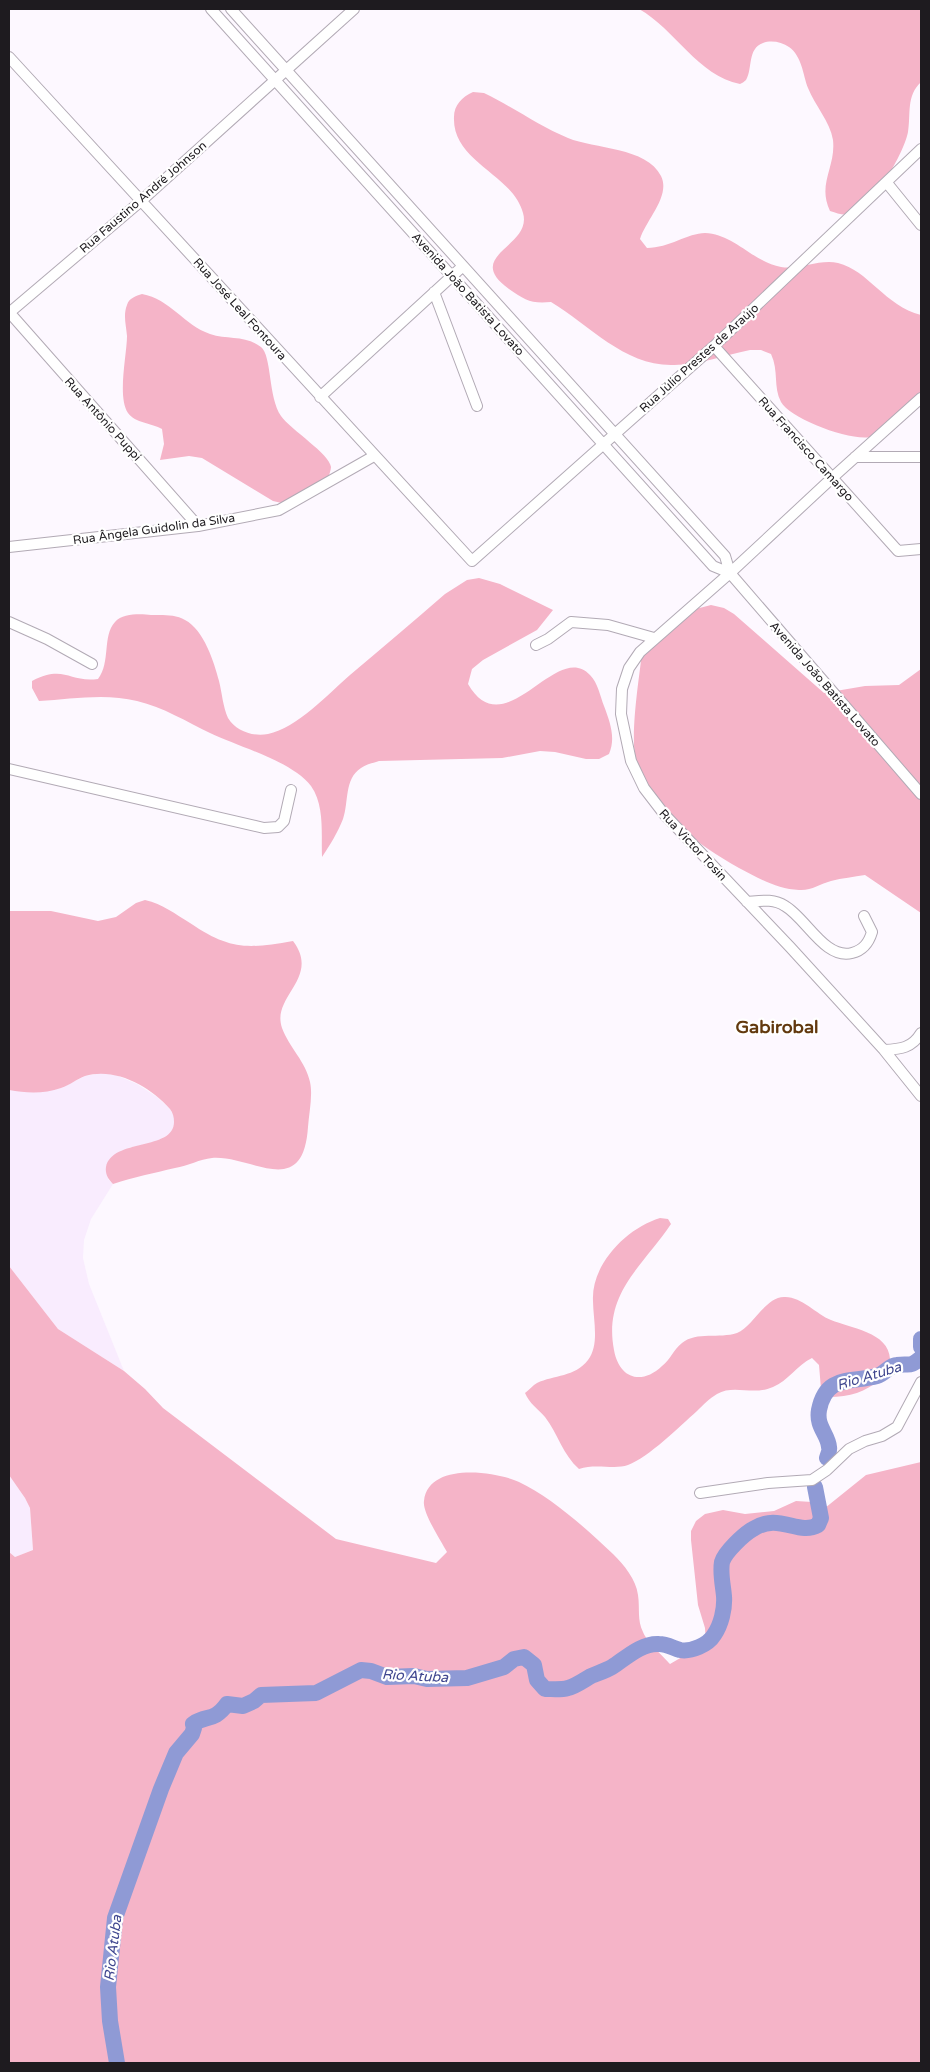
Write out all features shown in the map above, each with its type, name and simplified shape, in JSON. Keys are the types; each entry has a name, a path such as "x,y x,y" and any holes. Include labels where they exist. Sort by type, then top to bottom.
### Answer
{"street":[{"name":"Avenida João Batista Lovato","path":"211,9 713,566 730,573"},
{"name":"Avenida João Batista Lovato","path":"232,9 725,556 730,573 921,794"},
{"name":"Rua Faustino André Johnson","path":"9,312 141,201 354,9"},
{"name":"Rua José Leal Fontoura","path":"9,58 472,561"},
{"name":"Rua Júlio Prestes de Araújo","path":"472,561 714,346 887,183 921,148"},
{"path":"887,183 921,225"},
{"path":"320,397 463,266"},
{"path":"434,292 477,406"},
{"name":"Rua Antônio Puppi","path":"9,312 198,526"},
{"name":"Rua Francisco Camargo","path":"714,346 898,551 921,549"},
{"name":"Rua Victor Tosin","path":"921,398 730,573 640,652 629,668 622,689 621,714 631,761 644,788 664,814 884,1050 921,1096"},
{"name":"Rua Ângela Guidolin da Silva","path":"9,547 198,526 279,510 374,456"},
{"path":"855,457 921,457"},
{"path":"9,622 47,639 92,664"},
{"path":"536,644 548,639 571,622 608,625 654,638"},
{"path":"9,769 264,828 278,827 284,821 291,790"},
{"path":"747,902 768,900 784,906 834,952 845,955 857,952 868,943 872,932 864,916"},
{"path":"884,1050 903,1049 916,1041 921,1033"},
{"path":"700,1493 768,1483 812,1480 827,1470 849,1449 865,1441 882,1436 897,1427 921,1386"}],"shaded area":[{"path":"639,9 921,9 921,82 916,87 911,99 908,132 901,153 878,190 861,209 853,213 842,214 830,211 825,192 832,159 833,140 826,120 808,88 797,55 789,47 773,42 766,42 758,46 752,54 746,80 740,84 712,72 664,28"},
{"path":"473,92 484,93 568,138 632,154 654,166 661,176 663,192 640,239 647,248 663,246 692,235 705,233 725,238 761,260 781,267 788,268 824,262 838,263 859,273 897,304 921,315 921,397 892,424 874,436 865,438 839,433 797,416 787,409 781,402 777,391 775,367 771,354 761,350 750,350 691,364 671,365 654,363 622,351 551,302 533,302 509,289 497,277 493,268 495,259 511,243 523,225 523,213 517,200 508,188 472,157 463,146 456,132 455,109 465,96"},
{"path":"142,294 161,301 201,330 217,336 243,339 261,347 267,359 274,398 281,416 329,462 331,467 328,478 286,504 273,501 202,458 189,456 160,460 164,444 162,429 139,421 131,416 125,406 123,397 127,336 125,313 131,299"},
{"path":"479,578 500,584 553,610 537,630 483,660 472,669 468,684 482,701 498,705 514,700 562,670 577,668 590,675 598,690 611,730 612,742 609,754 599,759 586,759 555,752 540,751 502,758 379,761 363,767 352,778 349,784 343,819 322,857 321,820 318,802 311,786 291,769 264,755 147,704 113,697 39,701 32,688 32,681 52,674 88,680 98,679 104,665 111,628 118,619 137,614 173,616 181,618 192,625 203,639 214,665 225,709 231,723 240,730 251,734 268,734 279,731 301,718 445,594 467,580"},
{"path":"711,605 724,608 734,614 824,693 865,686 899,685 921,669 921,913 865,875 835,880 803,890 783,888 768,882 723,859 694,839 667,815 656,801 646,786 635,758 635,712 642,652 692,610"},
{"path":"145,900 163,907 204,932 228,943 251,946 293,941 300,954 302,966 299,976 283,1006 280,1017 285,1035 308,1075 311,1087 308,1127 304,1149 297,1163 286,1169 273,1169 227,1159 212,1158 113,1184 106,1172 106,1167 111,1158 119,1152 164,1137 171,1131 174,1122 173,1115 162,1101 131,1080 108,1074 85,1076 55,1090 28,1092 9,1090 9,911 51,911 98,921 116,917 136,903"},
{"path":"102,1073 116,1075 137,1084 157,1097 170,1109 174,1116 174,1126 170,1134 155,1142 128,1148 108,1179 113,1184 91,1219 84,1240 83,1258 89,1284 124,1371 58,1329 9,1266 9,1090 61,1088 85,1076"},
{"path":"660,1218 668,1219 671,1224 628,1281 614,1312 612,1330 614,1350 617,1360 626,1373 632,1376 646,1376 665,1364 679,1345 688,1339 737,1333 743,1330 771,1302 777,1298 790,1297 802,1302 831,1320 876,1337 888,1350 890,1362 887,1373 875,1384 863,1390 850,1395 829,1397 821,1389 819,1365 812,1358 773,1387 758,1390 730,1390 717,1394 654,1449 628,1465 585,1467 579,1469 565,1451 545,1417 531,1403 525,1393 537,1383 577,1370 588,1360 592,1354 595,1339 593,1301 594,1287 598,1274 613,1249 624,1239 635,1230"},
{"path":"9,1266 58,1329 124,1371 163,1408 336,1539 436,1563 447,1552 429,1519 424,1501 428,1489 437,1480 449,1475 479,1473 508,1478 531,1488 581,1525 613,1554 625,1568 637,1589 639,1618 643,1632 651,1644 670,1664 706,1643 705,1628 698,1605 691,1540 691,1531 696,1521 705,1514 723,1510 745,1514 774,1511 796,1501 812,1502 825,1508 866,1475 921,1462 921,2063 9,2063 9,1552 15,1557 33,1550 30,1508 9,1475"},
{"path":"9,1475 30,1508 33,1550 15,1557 9,1552"}],"waterway":[{"name":"Rio Atuba","path":"921,1339 921,1347"},
{"name":"Rio Atuba","path":"827,1458 828,1442 819,1421 822,1398 827,1390 841,1382 877,1376 894,1365 911,1364 921,1358"},
{"name":"Rio Atuba","path":"117,2063 110,2021 108,1987 115,1918 161,1789 176,1753 192,1734 193,1724 218,1714 227,1704 243,1706 261,1695 316,1693 361,1670 371,1671 387,1677 467,1678 504,1667 514,1659 524,1657 534,1665 537,1680 545,1689 560,1689 574,1686 652,1644 667,1645 680,1650 699,1647 711,1639 721,1622 724,1601 721,1566 727,1553 745,1535 762,1524 780,1523 803,1528 811,1528 818,1525 821,1518 815,1487"}],"district":[{"name":"Gabirobal","path":"777,1027"}]}
